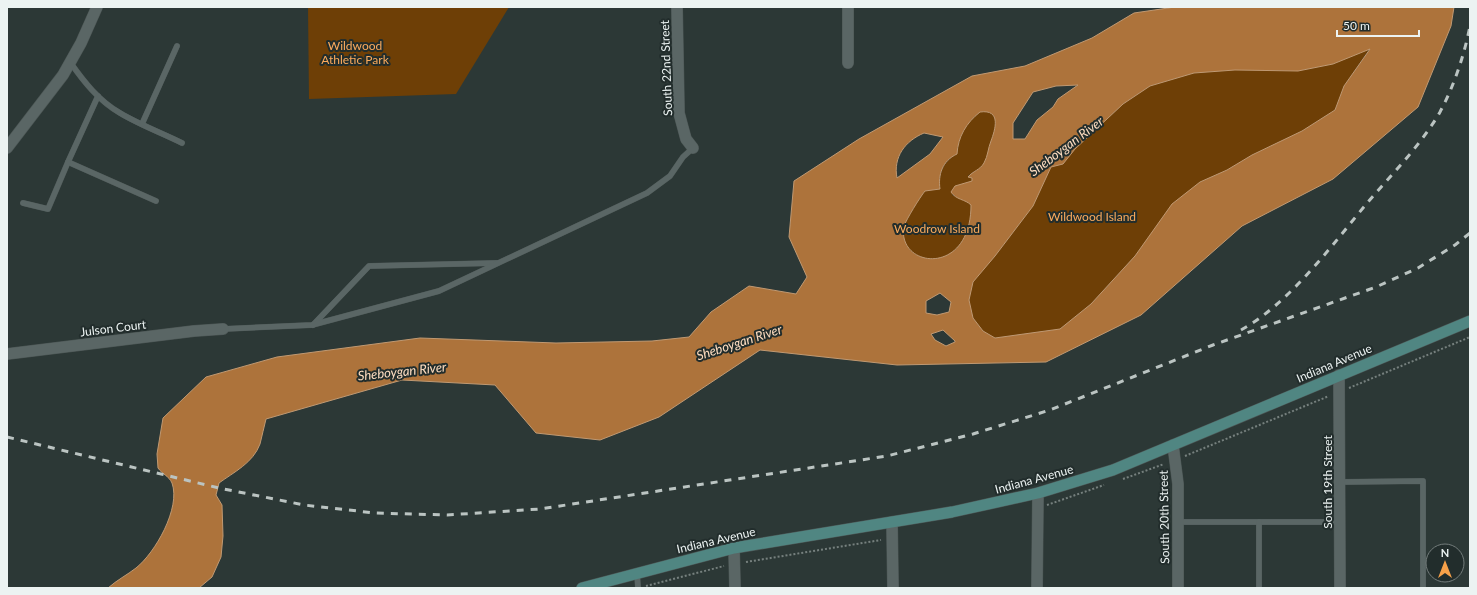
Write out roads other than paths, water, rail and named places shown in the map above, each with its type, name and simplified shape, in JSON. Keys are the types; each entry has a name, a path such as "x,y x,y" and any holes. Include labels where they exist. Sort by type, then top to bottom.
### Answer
{"main road":[{"name":"Indiana Avenue","path":"582,588 734,548 952,512 1038,494 1113,470 1470,321"}],"street":[{"path":"7,148 37,111 70,62 97,7"},
{"name":"South 22nd Street","path":"677,7 679,113 686,139 693,148"},
{"path":"848,7 848,63"},
{"name":"Julson Court","path":"7,354 194,331 223,329"},
{"name":"South 19th Street","path":"1339,375 1340,588"},
{"name":"South 20th Street","path":"1174,445 1178,484 1178,588"},
{"path":"1037,588 1038,494"},
{"path":"892,522 893,588"},
{"path":"734,548 735,588"}],"lane":[{"path":"142,124 177,46"},
{"path":"70,62 85,83 98,96 120,113 182,143"},
{"path":"23,203 48,209 98,96"},
{"path":"223,329 312,325 439,291 647,193 670,176 684,157 693,148"},
{"path":"68,162 156,201"},
{"path":"312,325 369,266 499,263"},
{"path":"1340,482 1423,481 1423,588"},
{"path":"1178,522 1340,522"},
{"path":"1259,522 1259,588"},
{"path":"637,573 638,588"}],"water":[{"name":"Sheboygan River","path":"1175,7 1454,7 1451,26 1418,107 1333,179 1242,226 1141,315 1046,362 897,365 760,350 659,417 600,440 536,433 495,385 402,380 266,419 260,444 253,457 219,483 216,495 222,505 223,536 221,557 212,577 199,588 108,588 136,568 151,552 170,517 174,493 172,483 158,468 157,454 163,418 206,377 277,357 420,338 556,343 652,341 689,337 711,312 749,286 796,294 807,277 789,237 794,181 859,139 972,76 1025,66 1092,38 1134,13","holes":["1370,49 1344,86 1335,110 1302,131 1252,155 1227,170 1200,182 1172,204 1135,256 1091,304 1060,329 995,338 983,331 973,318 969,300 973,282 1033,206 1051,167 1063,164 1075,149 1123,104 1150,86 1194,73 1235,70 1298,71 1333,64","1078,85 1058,99 1053,107 1037,120 1025,139 1013,139 1013,123 1033,92 1056,86","980,112 987,112 992,114 994,117 995,126 984,163 968,177 972,178 972,181 955,186 951,192 955,197 971,205 968,229 959,245 948,255 934,259 922,257 911,251 905,240 904,226 913,208 925,191 940,189 942,169 948,160 957,154 961,136 971,121","924,133 943,137 930,154 897,178 896,170 899,157 906,145 911,140","940,293 951,302 949,312 937,315 926,313 926,301","943,330 955,342 946,346 935,340 931,334"]}],"railway":[{"path":"1241,330 1259,319 1293,289 1325,254 1424,136 1440,112 1450,92 1462,60 1470,26"},
{"path":"7,437 219,488 304,505 375,513 447,515 540,509 887,456 973,434 1050,410 1213,345 1376,287 1418,268 1455,245 1470,233"}],"park label":[{"name":"Wildwood Athletic Park","path":"355,52"},
{"name":"Wildwood Island","path":"1092,216"},
{"name":"Woodrow Island","path":"937,228"}]}
